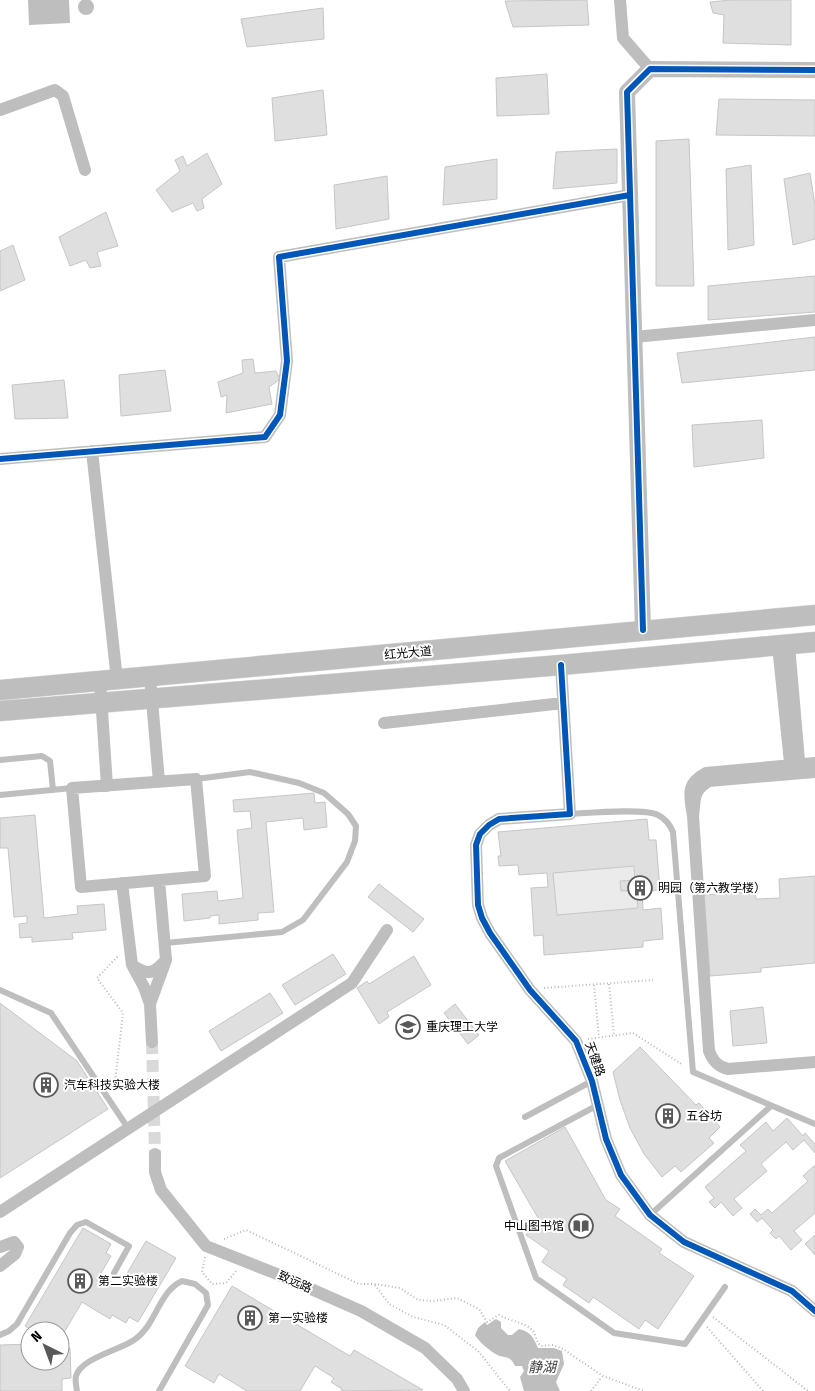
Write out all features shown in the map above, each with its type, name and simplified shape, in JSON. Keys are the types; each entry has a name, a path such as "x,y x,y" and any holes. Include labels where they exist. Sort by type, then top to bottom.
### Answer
{"main road":[{"name":"红光大道","path":"0,690 815,615"},
{"name":"红光大道","path":"0,711 815,642"}],"street":[{"path":"620,0 623,38 650,69"},
{"path":"643,630 627,92 650,69 815,70"},
{"path":"0,110 55,90 62,96 85,170"},
{"path":"0,459 265,438 280,415 286,361 279,257 630,195"},
{"path":"634,337 815,320"},
{"path":"92,451 109,681 102,703 107,786"},
{"path":"784,645 795,769"},
{"path":"561,665 570,814"},
{"path":"150,677 159,782"},
{"path":"384,724 563,703"},
{"path":"795,769 815,763"},
{"path":"815,772 795,769 713,772 700,776 690,789 709,1051 711,1057 718,1065 728,1069 815,1062"},
{"path":"196,779 205,876 81,887 72,788 196,779"},
{"name":"天健路","path":"570,814 499,819 480,834 476,845 478,905 482,918 490,933 530,990 576,1041 592,1081 606,1139 621,1175 650,1215 684,1242 792,1291 815,1311"},
{"path":"150,1004 166,960 160,880"},
{"path":"122,883 132,965 144,986 150,1004 152,1042"},
{"path":"0,1212 352,984 387,930"},
{"path":"132,965 141,971 150,973 159,968 166,960"},
{"name":"致远路","path":"155,1154 155,1172 161,1190 205,1251 277,1274 360,1311 425,1348 456,1379 464,1391"},
{"path":"0,1247 14,1242 18,1247 16,1254 0,1266"}],"lane":[{"path":"0,760 42,756 50,761 53,790"},
{"path":"165,942 282,932 303,920 347,862 354,841 356,826 348,814 324,794 299,783 250,772 196,779"},
{"path":"0,795 72,788"},
{"path":"570,814 648,812 664,818 670,824 673,832 693,1072 815,1124"},
{"path":"0,990 51,1012 128,1128"},
{"path":"525,1118 592,1081"},
{"path":"598,1105 499,1158 496,1166 536,1278 614,1333 685,1344 725,1287"},
{"path":"650,1215 771,1106"},
{"path":"0,1335 9,1332 17,1324 70,1233 77,1225 86,1222 129,1246 114,1273"},
{"path":"76,1391 76,1376 82,1366 135,1340 142,1333 173,1285 182,1281 195,1284 206,1293 208,1305 159,1391"}],"path":[{"path":"113,962 97,978 123,1013 115,1085"},
{"path":"530,990 653,980"},
{"path":"609,984 614,1035"},
{"path":"594,985 598,1037"},
{"path":"576,1041 633,1033 693,1072"},
{"path":"239,1267 226,1283 212,1284 202,1272 205,1251 246,1230 359,1284 400,1288 418,1300 434,1301 457,1298 479,1309 488,1322 499,1315 507,1320 522,1324 534,1332 540,1346 553,1345 563,1349 603,1376 644,1391"},
{"path":"374,1284 389,1304 413,1316 444,1325 478,1350 510,1391"},
{"path":"707,1312 808,1391"},
{"path":"701,1321 763,1391"},
{"path":"592,1391 603,1376"},
{"path":"799,1391 803,1387"}],"shaded area":[{"path":"634,866 638,908 557,915 553,873"}],"water":[{"path":"86,-1 92,1 94,7 92,13 86,15 80,13 78,7 80,1"},
{"path":"28,0 69,0 70,23 29,25"},
{"name":"静湖","path":"496,1319 501,1322 501,1328 508,1335 512,1335 519,1329 531,1335 538,1348 554,1348 562,1351 564,1364 556,1382 560,1391 524,1391 520,1377 524,1371 522,1366 515,1366 509,1358 494,1353 482,1344 475,1335 478,1328 485,1322 487,1325"}],"building":[{"path":"587,0 589,25 513,27 505,1"},
{"path":"791,0 791,45 723,43 724,15 713,13 710,2"},
{"path":"323,8 324,39 247,47 241,19"},
{"path":"547,74 549,114 497,116 496,78"},
{"path":"323,90 327,135 275,141 272,98"},
{"path":"719,99 815,100 815,136 716,135"},
{"path":"689,139 694,286 656,286 656,141"},
{"path":"617,149 617,183 553,189 556,152"},
{"path":"207,153 222,184 202,199 204,208 197,211 193,203 172,212 156,190 180,171 175,160 183,156 187,166"},
{"path":"497,159 497,199 443,205 445,167"},
{"path":"751,165 754,245 728,250 726,169"},
{"path":"810,173 815,205 815,239 793,245 784,179"},
{"path":"387,176 389,219 336,229 334,185"},
{"path":"106,212 118,246 97,252 101,266 90,268 86,260 70,266 59,237"},
{"path":"13,245 25,280 0,291 0,251"},
{"path":"815,276 815,312 708,320 708,286"},
{"path":"815,337 815,370 682,383 677,353"},
{"path":"253,359 255,373 276,371 280,379 269,387 272,404 226,413 227,395 221,397 218,382 243,373 242,360"},
{"path":"165,370 171,411 121,416 119,375"},
{"path":"64,380 68,418 15,419 12,385"},
{"path":"762,420 764,458 694,467 692,425"},
{"path":"314,793 315,803 325,802 327,827 304,830 303,818 266,822 274,912 258,913 258,920 219,924 219,915 184,921 182,894 217,891 218,901 243,898 237,830 252,828 250,811 234,812 233,800"},
{"path":"35,815 44,918 78,914 77,906 104,904 106,930 72,933 73,939 32,942 32,937 20,938 19,924 27,923 27,916 14,917 8,848 0,848 0,818"},
{"name":"明园（第六教学楼）","path":"647,819 649,840 656,840 660,890 642,891 643,910 661,908 663,939 643,941 643,947 544,955 543,935 534,936 531,888 548,887 547,873 519,875 518,865 499,866 498,856 501,856 498,832","holes":["634,866 635,880 620,881 621,891 636,890 638,908 557,915 553,873"]},
{"path":"815,876 815,963 761,968 761,972 710,976 704,895 755,891 756,899 780,898 779,879"},
{"path":"379,884 424,919 413,932 368,897"},
{"path":"333,954 346,974 295,1005 282,985"},
{"path":"414,956 431,985 387,1012 389,1017 379,1024 357,988 367,981 369,984"},
{"path":"270,993 283,1013 221,1051 209,1031"},
{"name":"汽车科技实验大楼","path":"0,1003 77,1061 108,1109 0,1178"},
{"path":"455,1004 479,1035 468,1044 444,1013"},
{"path":"763,1007 767,1043 733,1046 730,1011"},
{"name":"五谷坊","path":"640,1047 696,1105 699,1103 720,1127 709,1138 714,1143 681,1172 675,1166 662,1177 644,1154 630,1128 613,1072"},
{"path":"787,1118 803,1136 805,1133 815,1144 815,1153 804,1140 793,1150 786,1142 761,1164 767,1171 734,1199 742,1208 733,1216 721,1202 715,1208 709,1202 714,1198 705,1187 746,1151 740,1145 766,1122 773,1131"},
{"name":"中山图书馆","path":"565,1127 606,1200 620,1209 615,1216 662,1249 659,1253 694,1276 658,1329 645,1320 639,1329 593,1297 589,1303 563,1285 567,1279 542,1262 549,1251 526,1235 538,1218 505,1161"},
{"path":"815,1165 815,1213 794,1231 802,1240 791,1250 779,1236 776,1239 770,1233 773,1230 762,1218 757,1222 750,1214 755,1209 761,1215 768,1209 772,1213 808,1181 803,1176"},
{"name":"第二实验楼","path":"83,1228 111,1244 106,1253 111,1256 100,1275 119,1287 146,1241 176,1258 138,1322 129,1317 126,1323 112,1315 110,1319 82,1302 70,1322 28,1321"},
{"path":"815,1235 815,1255 805,1244"},
{"name":"第一实验楼","path":"232,1286 350,1356 354,1350 423,1390 341,1391 342,1389 331,1382 334,1378 315,1366 300,1391 247,1391 219,1374 214,1383 185,1366"},
{"path":"20,1344 20,1371 70,1371 70,1348 71,1378 62,1379 62,1391 0,1391 0,1345"}],"tunnel":[{"path":"152,1042 155,1154"}],"cycle path":[{"path":"643,630 627,92 650,69 815,70"},
{"path":"0,459 265,437 280,415 287,361 279,257 630,195"},
{"path":"561,665 570,814 499,819 480,834 476,845 478,905 482,918 490,933 530,990 576,1041 592,1081 606,1139 621,1175 650,1215 684,1242 792,1291 815,1311"}],"place":[{"name":"明园（第六教学楼）","path":"640,888"},
{"name":"重庆理工大学","path":"408,1027"},
{"name":"汽车科技实验大楼","path":"46,1085"},
{"name":"五谷坊","path":"668,1116"},
{"name":"中山图书馆","path":"581,1226"},
{"name":"第二实验楼","path":"80,1281"},
{"name":"第一实验楼","path":"250,1318"}]}
